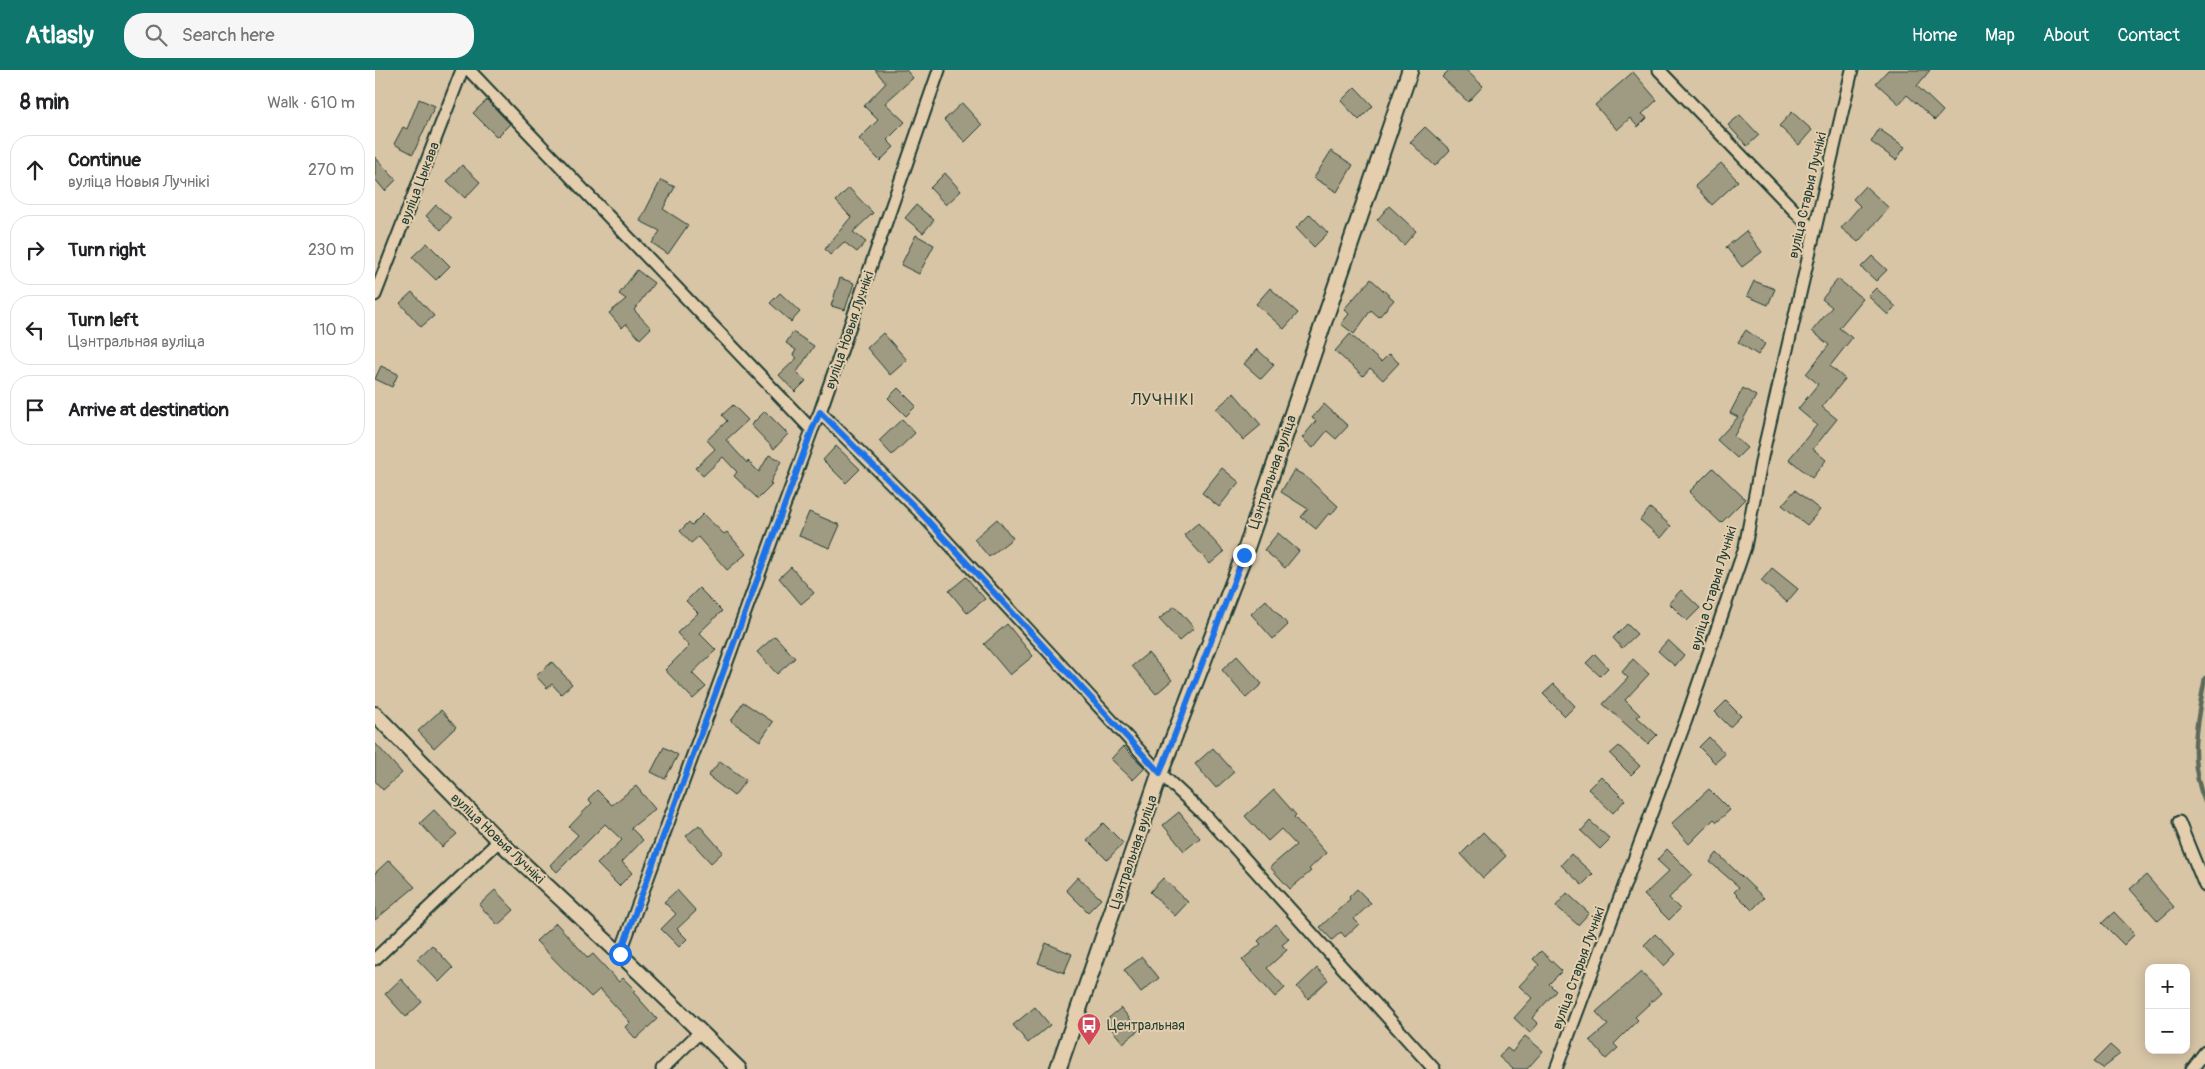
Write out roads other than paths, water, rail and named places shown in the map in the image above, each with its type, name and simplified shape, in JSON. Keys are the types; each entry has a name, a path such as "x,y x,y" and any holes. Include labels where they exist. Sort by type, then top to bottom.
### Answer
{"main road":[{"name":"Цэнтральная вуліца","path":"1058,1069 1160,773 1244,555 1410,70"}],"street":[{"name":"вуліца Цыкава","path":"375,295 461,70"},
{"path":"469,70 812,430"},
{"name":"вуліца Новыя Лучнікі","path":"620,954 820,412 939,70"},
{"path":"1659,70 1814,231"},
{"name":"вуліца Старыя Лучнікі","path":"1556,1069 1686,720 1745,547 1763,457 1852,70"},
{"path":"820,412 918,510 1160,773 1208,818 1434,1069"},
{"name":"вуліца Новыя Лучнікі","path":"377,717 499,841 739,1069"},
{"path":"2179,822 2205,886"},
{"path":"375,959 499,841"},
{"path":"662,1069 701,1031"},
{"path":"2192,1069 2205,1052"}],"waterway":[{"path":"2205,678 2195,740 2196,771 2205,802"}],"place":[{"name":"Центральная","path":"1089,1046"}],"district":[{"name":"ЛУЧНІКІ","path":"1163,399"}]}
